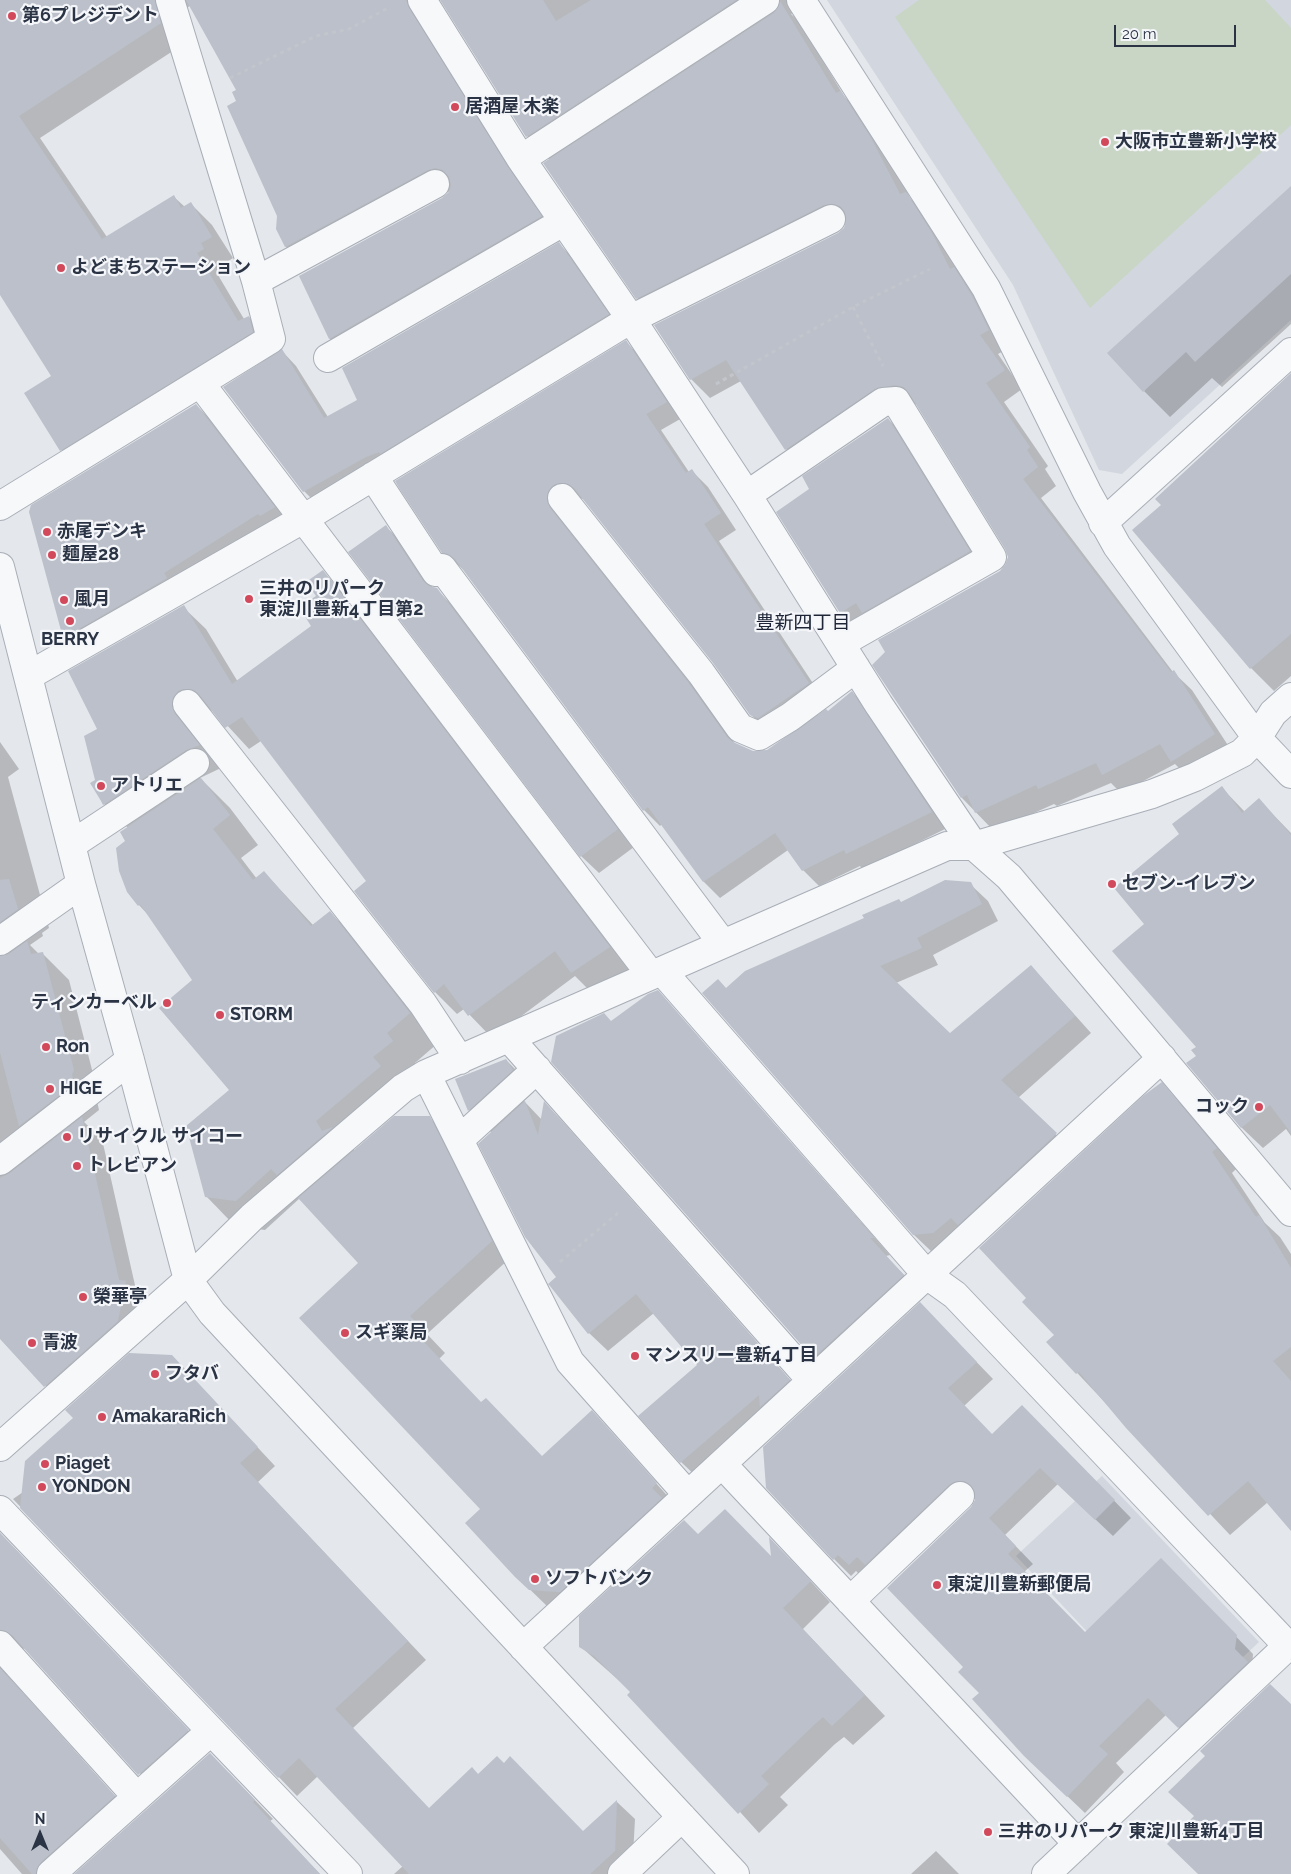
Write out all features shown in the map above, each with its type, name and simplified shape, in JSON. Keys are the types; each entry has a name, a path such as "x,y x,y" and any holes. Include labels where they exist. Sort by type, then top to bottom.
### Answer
{"street":[{"path":"0,506 271,339 256,281 170,0"},
{"path":"422,0 521,159 632,319 747,495 856,668 974,846 1009,877 1291,1212"},
{"path":"521,159 765,0"},
{"path":"801,0 986,288 1103,523 1117,546 1257,738 1291,774"},
{"path":"256,281 434,184"},
{"path":"28,676 303,519 632,319 831,219"},
{"path":"328,358 563,222"},
{"path":"1103,523 1291,352"},
{"path":"200,383 303,519 656,973 927,1274 955,1295 1290,1645 1046,1874"},
{"path":"747,495 883,402 896,401 992,557 841,643"},
{"path":"373,476 436,572 442,568 724,944"},
{"path":"562,498 701,673 740,728 759,736 790,717 856,668"},
{"path":"0,567 81,884 188,1280 212,1313 735,1874"},
{"path":"0,1446 188,1280 260,1211 402,1088 426,1074 947,846 974,846 1152,794 1195,777 1242,753 1257,738 1273,713 1291,697"},
{"path":"187,704 423,1004 460,1060"},
{"path":"71,845 195,763"},
{"path":"0,941 81,884"},
{"path":"509,1038 812,1381"},
{"path":"523,1647 1162,1058"},
{"path":"0,1161 130,1060"},
{"path":"459,1140 537,1069"},
{"path":"426,1074 570,1362 688,1495"},
{"path":"722,1464 1078,1844"},
{"path":"850,1601 960,1496"},
{"path":"0,1510 348,1874"},
{"path":"0,1645 137,1797"},
{"path":"51,1874 211,1731"},
{"path":"622,1874 682,1817"}],"path":[{"path":"198,94 316,36 349,29 394,4"},
{"path":"686,402 852,307 962,253"},
{"path":"852,307 880,358 896,401"},
{"path":"532,1285 644,1192"}],"shaded area":[{"name":"大阪市立豊新小学校","path":"827,0 1291,0 1291,320 1122,474 1099,470 1013,285"},
{"path":"1102,1476 1259,1642 1173,1723 1016,1556"}],"green space":[{"path":"919,0 1265,0 1291,28 1291,125 1090,308 895,17"}],"building":[{"path":"0,0 155,0 161,23 19,116 102,239 174,195 181,208 191,202 212,237 201,243 204,249 197,253 238,321 249,316 253,332 60,451 24,393 51,376 0,295"},
{"path":"186,0 406,0 409,8 508,167 542,216 329,339 299,276 442,198 449,192 451,185 449,177 443,170 435,168 428,170 285,247 276,229 277,216 227,106 236,101 232,92 236,90"},
{"path":"440,0 543,0 556,21 591,0 736,0 526,137"},
{"path":"780,1 836,93 841,91 871,138 900,194 906,192 932,233 950,269 954,267 972,296 989,330 980,335 1005,370 986,383 1030,447 1027,450 1038,467 1023,479 1171,672 1174,670 1215,734 1171,762 1160,744 1102,775 1096,763 1038,789 1036,785 975,813 967,795 961,798 872,665 885,652 878,640 1000,571 1008,557 1005,549 909,393 904,387 895,385 875,389 785,450 726,360 690,380 654,325 838,233 844,228 846,220 845,212 840,206 824,205 636,299 543,163 774,13"},
{"path":"1291,186 1291,274 1195,362 1186,352 1143,392 1107,353"},
{"path":"559,242 609,314 380,454 379,452 366,457 303,492 223,387 282,349 324,418 357,400 342,368"},
{"path":"626,340 667,402 646,414 686,473 692,469 721,513 704,524 809,683 758,718 750,715 713,663 574,488 568,484 560,483 552,486 548,492 547,500 550,508 688,682 727,737 733,742 753,751 767,750 826,709 828,711 852,691 932,812 846,854 844,850 802,871 775,833 703,882 648,807 643,811 455,559 442,553 399,488 395,481"},
{"path":"1291,373 1291,634 1250,669 1132,530 1161,505 1155,499"},
{"path":"196,404 275,507 260,516 258,514 164,573 167,578 63,638 29,512 31,505"},
{"path":"888,418 970,551 862,613 856,603 840,613 776,512 809,489 802,476"},
{"path":"386,525 423,581 429,586 437,588 618,829 580,857 348,552"},
{"path":"323,570 610,947 571,973 555,951 468,1016 444,984 434,993 354,891 366,881 242,717 225,728 199,694 192,689 178,691 173,698 172,706 175,714 200,745 186,750 103,805 90,783 95,780 84,736 97,729 68,671 184,605 232,684 311,626 299,607 316,596 306,582"},
{"path":"201,778 230,815 213,829 253,880 264,871 311,926 330,911 410,1013 387,1033 393,1041 373,1057 381,1066 316,1121 322,1131 333,1127 277,1175 271,1169 236,1201 205,1197 186,1126 229,1090 159,1008 192,980 140,904 138,906 127,892 119,871 116,848 125,841 120,832"},
{"path":"1222,786 1242,813 1259,798 1291,835 1291,1133 1270,1105 1241,1128 1186,1063 1196,1056 1191,1050 1196,1047 1112,951 1144,924 1114,888 1179,834 1172,824"},
{"path":"9,879 18,909 0,922 0,880"},
{"path":"945,880 971,882 982,904 917,938 922,948 880,966 950,1033 1031,965 1075,1016 1001,1080 1057,1133 958,1225 951,1218 933,1233 913,1235 702,993 718,979 726,988 745,971 864,918 862,915 899,899 901,902"},
{"path":"27,941 31,954 43,952 74,1070 72,1075 74,1084 19,1126 0,1052 0,956 9,954"},
{"path":"658,990 874,1238 870,1238 904,1275 813,1358 551,1062 556,1036 604,1013 611,1021 648,994"},
{"path":"506,1059 513,1070 468,1111 455,1079"},
{"path":"1162,1082 1217,1148 1212,1152 1256,1217 1259,1215 1291,1268 1291,1347 1273,1361 1291,1381 1291,1531 1248,1481 1208,1516 1126,1428 1079,1372 1076,1374 1046,1342 1054,1335 1022,1302 1026,1298 979,1248 1143,1096"},
{"path":"525,1101 538,1135 544,1101 790,1380 760,1407 759,1395 680,1463 638,1416 697,1365 636,1294 588,1334 548,1284 556,1277 525,1237 478,1144"},
{"path":"394,1116 430,1116 492,1241 410,1316 428,1334 422,1340 481,1402 486,1398 542,1456 592,1410 657,1483 652,1488 662,1498 560,1592 529,1590 515,1577 465,1523 480,1509 299,1318 358,1263 298,1198"},
{"path":"82,1117 119,1280 126,1281 118,1321 44,1387 0,1339 0,1178 10,1173"},
{"path":"920,1302 977,1362 948,1388 992,1434 1022,1405 1115,1500 1095,1520 1040,1468 989,1518 1016,1546 1008,1554 1085,1632 1161,1558 1237,1635 1235,1649 1248,1662 1178,1728 1148,1698 1099,1746 1108,1754 1067,1797 1024,1756 972,1699 979,1693 958,1672 963,1667 887,1588 971,1507 975,1500 975,1493 971,1485 964,1481 950,1484 865,1565 857,1557 849,1565 838,1555 833,1560 766,1488 763,1447"},
{"path":"129,1353 172,1355 258,1447 240,1463 408,1641 335,1709 429,1808 472,1767 478,1774 497,1756 504,1763 510,1756 583,1831 617,1800 615,1851 590,1874 409,1874 299,1758 278,1778 20,1508 25,1461 73,1418 65,1410"},
{"path":"725,1509 771,1556 769,1537 811,1581 783,1608 865,1695 832,1726 823,1717 815,1724 761,1776 769,1784 738,1814 627,1695 630,1692 594,1656 579,1647 579,1616 684,1520 698,1534"},
{"path":"0,1533 189,1730 138,1775 12,1635 0,1630"},
{"path":"0,1668 115,1796 41,1862 36,1874 32,1874 0,1838"},
{"path":"1270,1684 1291,1704 1291,1874 1198,1874 1167,1844 1194,1816 1168,1792 1205,1756 1200,1751"},
{"path":"210,1753 255,1800 253,1802 320,1874 74,1874"}],"place":[{"name":"第6プレジデント","path":"12,16"},
{"name":"居酒屋 木楽","path":"455,107"},
{"name":"大阪市立豊新小学校","path":"1105,142"},
{"name":"よどまちステーション","path":"61,268"},
{"name":"赤尾デンキ","path":"47,532"},
{"name":"麺屋28","path":"52,555"},
{"name":"三井のリパーク 東淀川豊新4丁目第2","path":"249,599"},
{"name":"風月","path":"64,600"},
{"name":"BERRY","path":"70,621"},
{"name":"アトリエ","path":"101,786"},
{"name":"セブン-イレブン","path":"1112,884"},
{"name":"ティンカーベル","path":"167,1003"},
{"name":"STORM","path":"220,1015"},
{"name":"Ron","path":"46,1047"},
{"name":"HIGE","path":"50,1089"},
{"name":"コック","path":"1259,1107"},
{"name":"リサイクル サイコー","path":"67,1137"},
{"name":"トレビアン","path":"77,1166"},
{"name":"榮華亭","path":"83,1297"},
{"name":"スギ薬局","path":"345,1333"},
{"name":"青波","path":"32,1343"},
{"name":"マンスリー豊新4丁目","path":"635,1356"},
{"name":"フタバ","path":"155,1374"},
{"name":"AmakaraRich","path":"102,1417"},
{"name":"Piaget","path":"45,1464"},
{"name":"YONDON","path":"42,1487"},
{"name":"ソフトバンク","path":"535,1579"},
{"name":"東淀川豊新郵便局","path":"937,1585"},
{"name":"三井のリパーク 東淀川豊新4丁目","path":"988,1832"}],"district":[{"name":"豊新四丁目","path":"803,623"}]}
